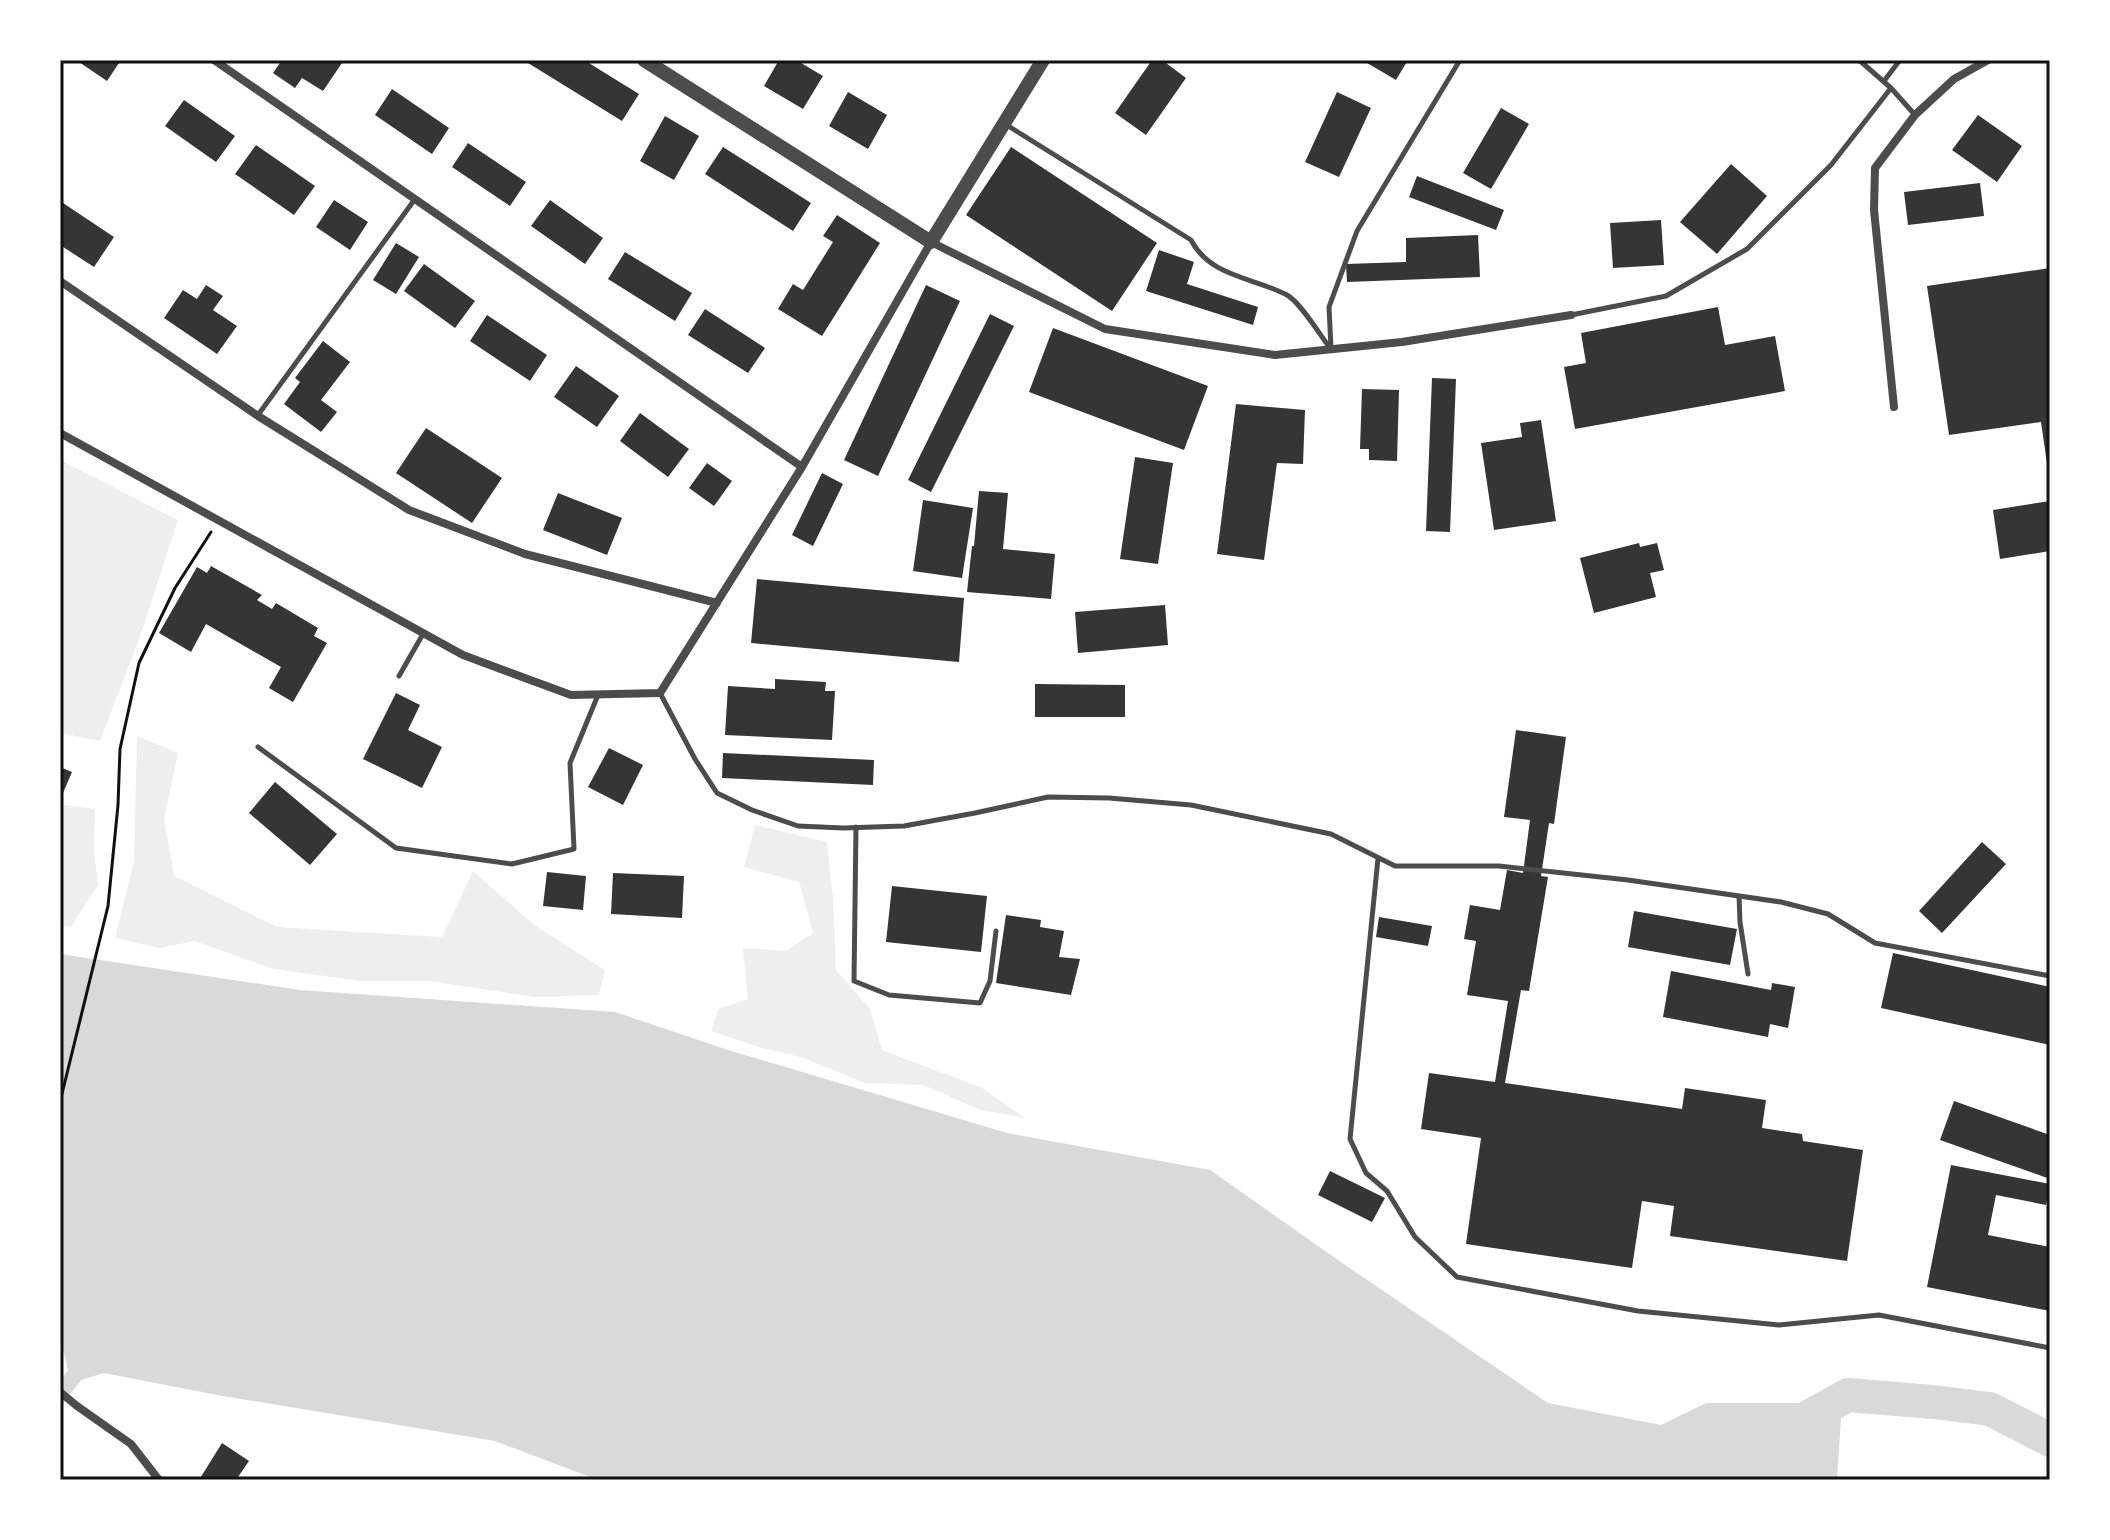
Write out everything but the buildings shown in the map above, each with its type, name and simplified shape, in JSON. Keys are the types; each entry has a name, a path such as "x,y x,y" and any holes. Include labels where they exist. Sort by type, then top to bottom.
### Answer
{"street":[{"path":"214,60 802,467"},
{"path":"644,60 931,242 1105,329 1275,355 1402,342 1571,315"},
{"path":"60,433 463,655 571,695 660,693 802,467 931,242 1043,60"},
{"path":"1894,407 1874,210 1875,168 1915,115 1954,79 1988,60"},
{"path":"60,281 258,416 409,510 525,554 717,603"},
{"path":"60,1392 131,1444 159,1480"}],"lane":[{"path":"1331,349 1329,307 1357,231 1460,60"},
{"path":"1859,60 1884,81 1915,115"},
{"path":"1884,81 1900,60"},
{"path":"1571,315 1666,296 1747,249 1831,165 1891,88"},
{"path":"1004,124 1191,240 1197,253 1216,267 1290,296 1331,349"},
{"path":"258,416 415,199"},
{"path":"399,676 423,634"},
{"path":"660,693 717,793 752,810 798,826 904,826 1048,797 1109,798 1191,805 1331,834 1395,866 1499,866 1628,880 1781,902 1828,914 1875,943 2050,976"},
{"path":"258,747 396,848 512,864 574,849 570,763 598,694"},
{"path":"856,827 854,981 889,995 980,1003 990,981 996,931"},
{"path":"1378,858 1350,1139 1366,1173 1387,1191 1415,1237 1457,1277 1638,1311 1779,1325 1879,1315 2050,1348"},
{"path":"1739,896 1748,974"}],"path":[{"path":"60,1102 108,906 120,749 139,663 175,588 219,519"}],"shaded area":[{"path":"60,460 178,520 141,634 100,741 60,733"},
{"path":"137,736 178,753 164,819 174,876 277,927 442,937 473,871 537,927 605,970 599,995 535,997 429,981 361,981 273,969 195,941 159,948 115,938 134,861"},
{"path":"60,806 95,809 94,849 98,885 71,927 60,925"},
{"path":"755,825 827,842 836,970 870,1009 882,1050 982,1088 1025,1118 977,1109 924,1085 864,1083 804,1058 711,1031 719,1009 748,999 743,948 786,951 813,933 799,882 744,867"},
{"path":"60,954 300,990 615,1012 728,1050 1007,1133 1210,1170 1548,1403 1661,1425 1706,1403 1842,1403 1837,1480 598,1480 495,1441 104,1373 81,1380 60,1408 60,1381 68,1370 60,1336"}],"waterway":[{"path":"1794,1425 1848,1395 1990,1409 2050,1440"}]}
